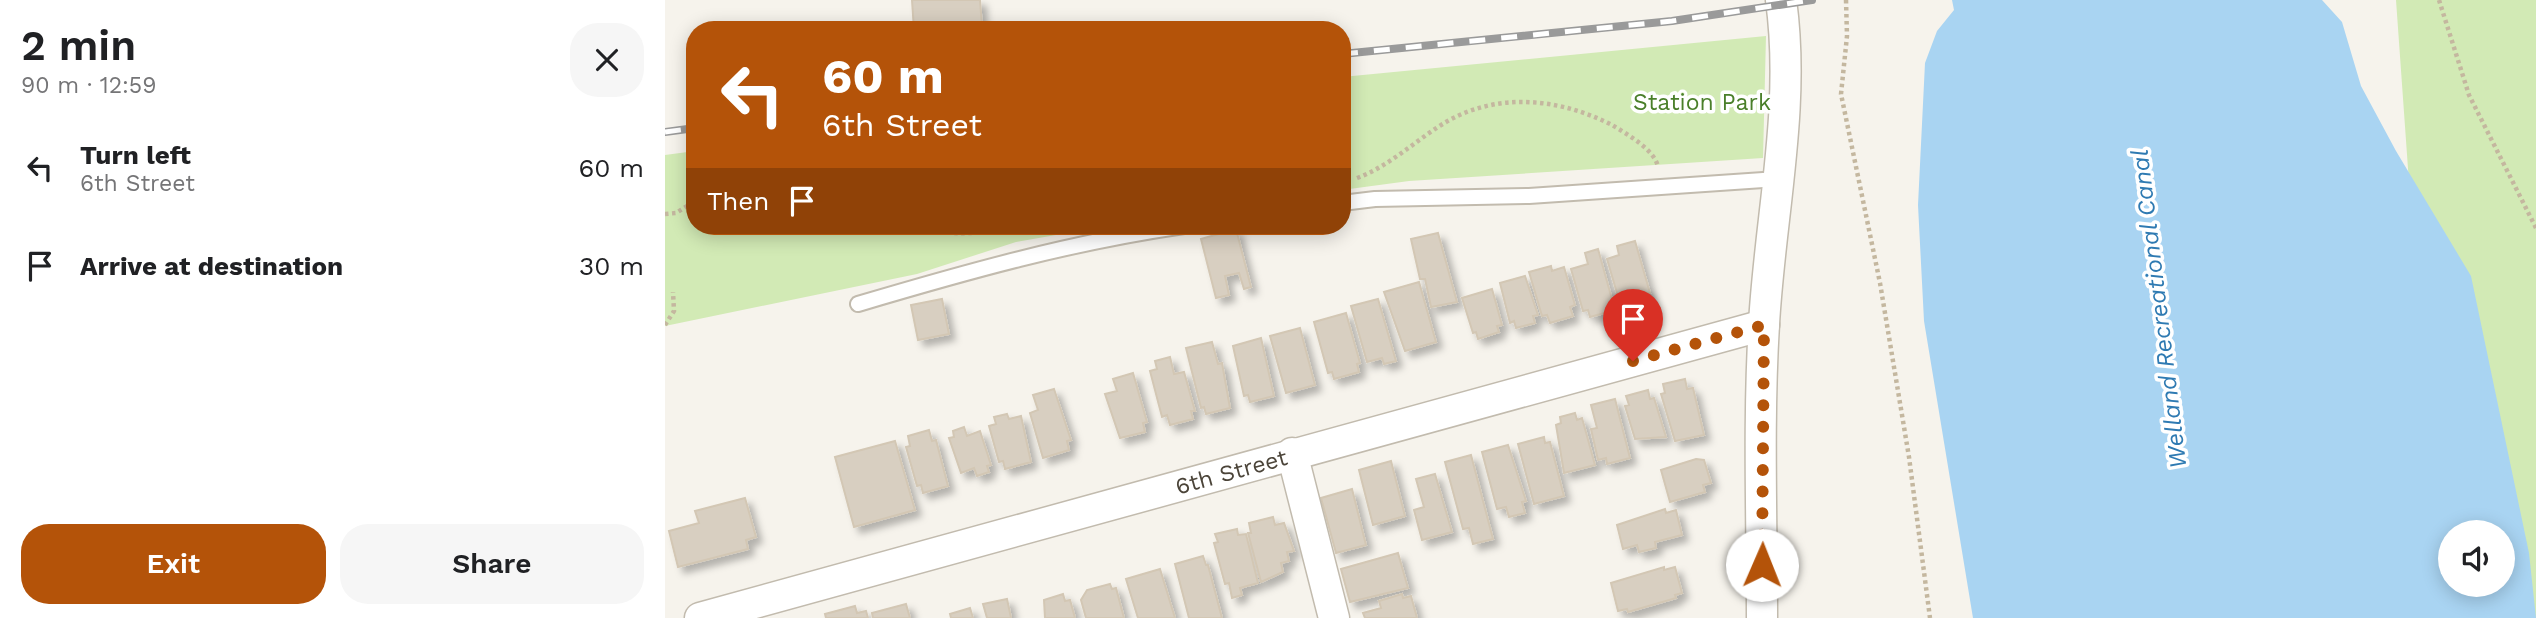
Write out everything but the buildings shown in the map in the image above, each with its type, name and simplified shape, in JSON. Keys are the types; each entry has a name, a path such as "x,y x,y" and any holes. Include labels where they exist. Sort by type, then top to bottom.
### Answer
{"street":[{"path":"1762,618 1764,325 1787,89 1786,33 1781,0"},
{"name":"6th Street","path":"700,618 1764,325"},
{"path":"1292,453 1334,618"}],"lane":[{"path":"1351,202 1375,199 1529,197 1778,179"},
{"path":"858,304 993,264 1121,235"}],"path":[{"path":"1846,0 1847,36 1841,94 1880,283 1909,457 1930,618"},
{"path":"2438,0 2469,95 2536,228"},
{"path":"1351,180 1374,171 1441,125 1473,108 1509,102 1532,102 1585,111 1617,128 1657,160 1662,187"},
{"path":"665,214 676,213 686,207"},
{"path":"665,325 674,311 673,292"}],"green space":[{"path":"2396,0 2536,0 2536,618 2440,618 2439,597 2515,597 2515,520 2438,520 2438,590"},
{"name":"Station Park","path":"1766,36 1763,158 1409,181 1351,189 1351,76"},
{"path":"686,152 686,235 1056,235 1016,242 917,274 665,326 665,155"}],"water":[{"name":"Welland Recreational Canal","path":"1952,0 2322,0 2342,22 2361,86 2396,151 2471,276 2529,553 2536,618 1973,618 1924,321 1918,205 1925,63 1937,31 1954,10"}],"railway":[{"path":"1351,53 1672,21 1812,0"},
{"path":"665,132 686,129"}],"route":[{"path":"1633,361 1764,325 1762,565"}]}
